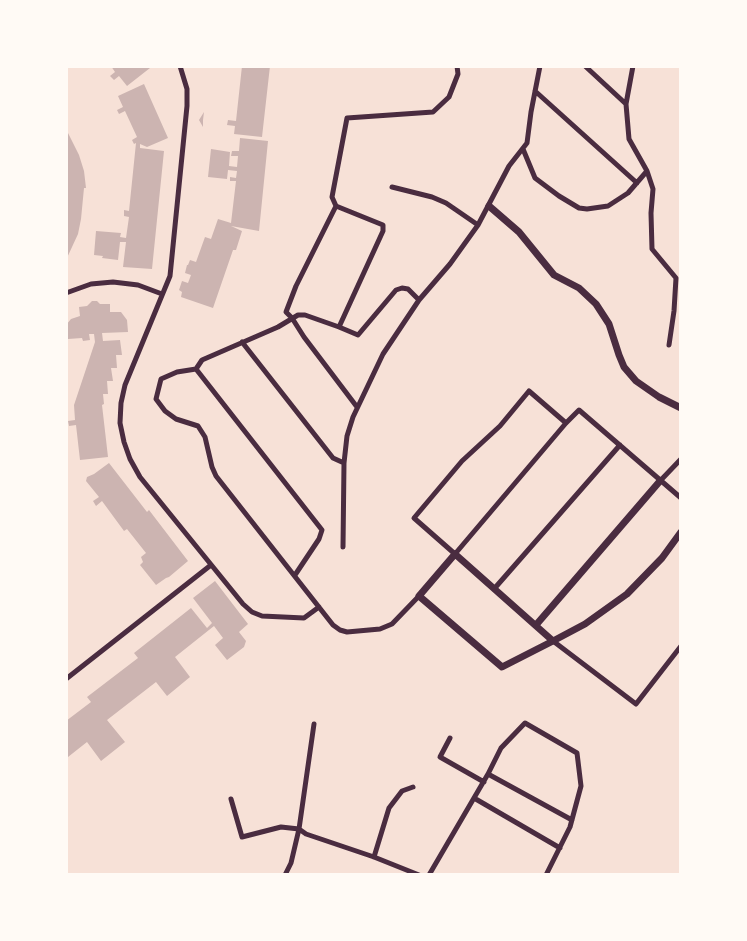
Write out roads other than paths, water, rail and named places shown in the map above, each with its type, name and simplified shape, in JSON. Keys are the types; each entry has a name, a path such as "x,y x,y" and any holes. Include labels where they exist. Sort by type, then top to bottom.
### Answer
{"street":[{"path":"180,66 187,89 188,106 170,276 125,385 121,403 120,423 122,432 130,459 140,477 243,604 262,616 304,618 319,607"},
{"path":"339,326 384,231 382,225 336,206 332,197 347,118 433,112 448,97 458,74 457,66"},
{"path":"343,547 344,463 347,436 358,407 383,354 419,300 450,264 478,225 510,166 527,143 540,66"},
{"path":"585,66 626,104"},
{"path":"633,66 626,104 629,139 647,171 653,189 652,248 676,278 669,345"},
{"path":"535,91 637,183"},
{"path":"523,149 535,178 579,208 587,209 608,206 628,193 647,171"},
{"path":"392,187 432,197 446,203 478,225"},
{"path":"336,206 296,286 286,312 358,407"},
{"path":"489,206 519,232 554,275 579,288 596,304 609,324 624,367 636,381 659,397 681,408"},
{"path":"66,293 91,284 113,282 138,285 162,294"},
{"path":"419,300 408,289 396,290 358,335 339,326 305,315 298,315 278,327 202,360 196,369 168,375 161,379 156,392 156,401 165,412 198,426 205,437 216,476 295,574 333,625 347,632 380,629 392,624 419,596 579,410 681,498"},
{"path":"242,342 334,458 344,463"},
{"path":"196,369 322,530 319,539 295,574"},
{"path":"566,423 529,391 500,426 456,468 414,518 553,641 636,704 681,646"},
{"path":"494,589 620,445"},
{"path":"536,625 681,459"},
{"path":"419,596 502,667 585,624 627,594 662,558 681,532"},
{"path":"66,679 211,565"},
{"path":"429,875 484,782 501,748 525,723 577,753 581,786 572,820 548,874"},
{"path":"284,875 291,863 298,829 314,724"},
{"path":"450,738 440,757 484,782"},
{"path":"488,774 572,820"},
{"path":"374,857 389,808 402,791 413,786"},
{"path":"474,798 560,848"},
{"path":"231,799 242,837 280,826 298,829 306,834 374,857 419,875"}]}
